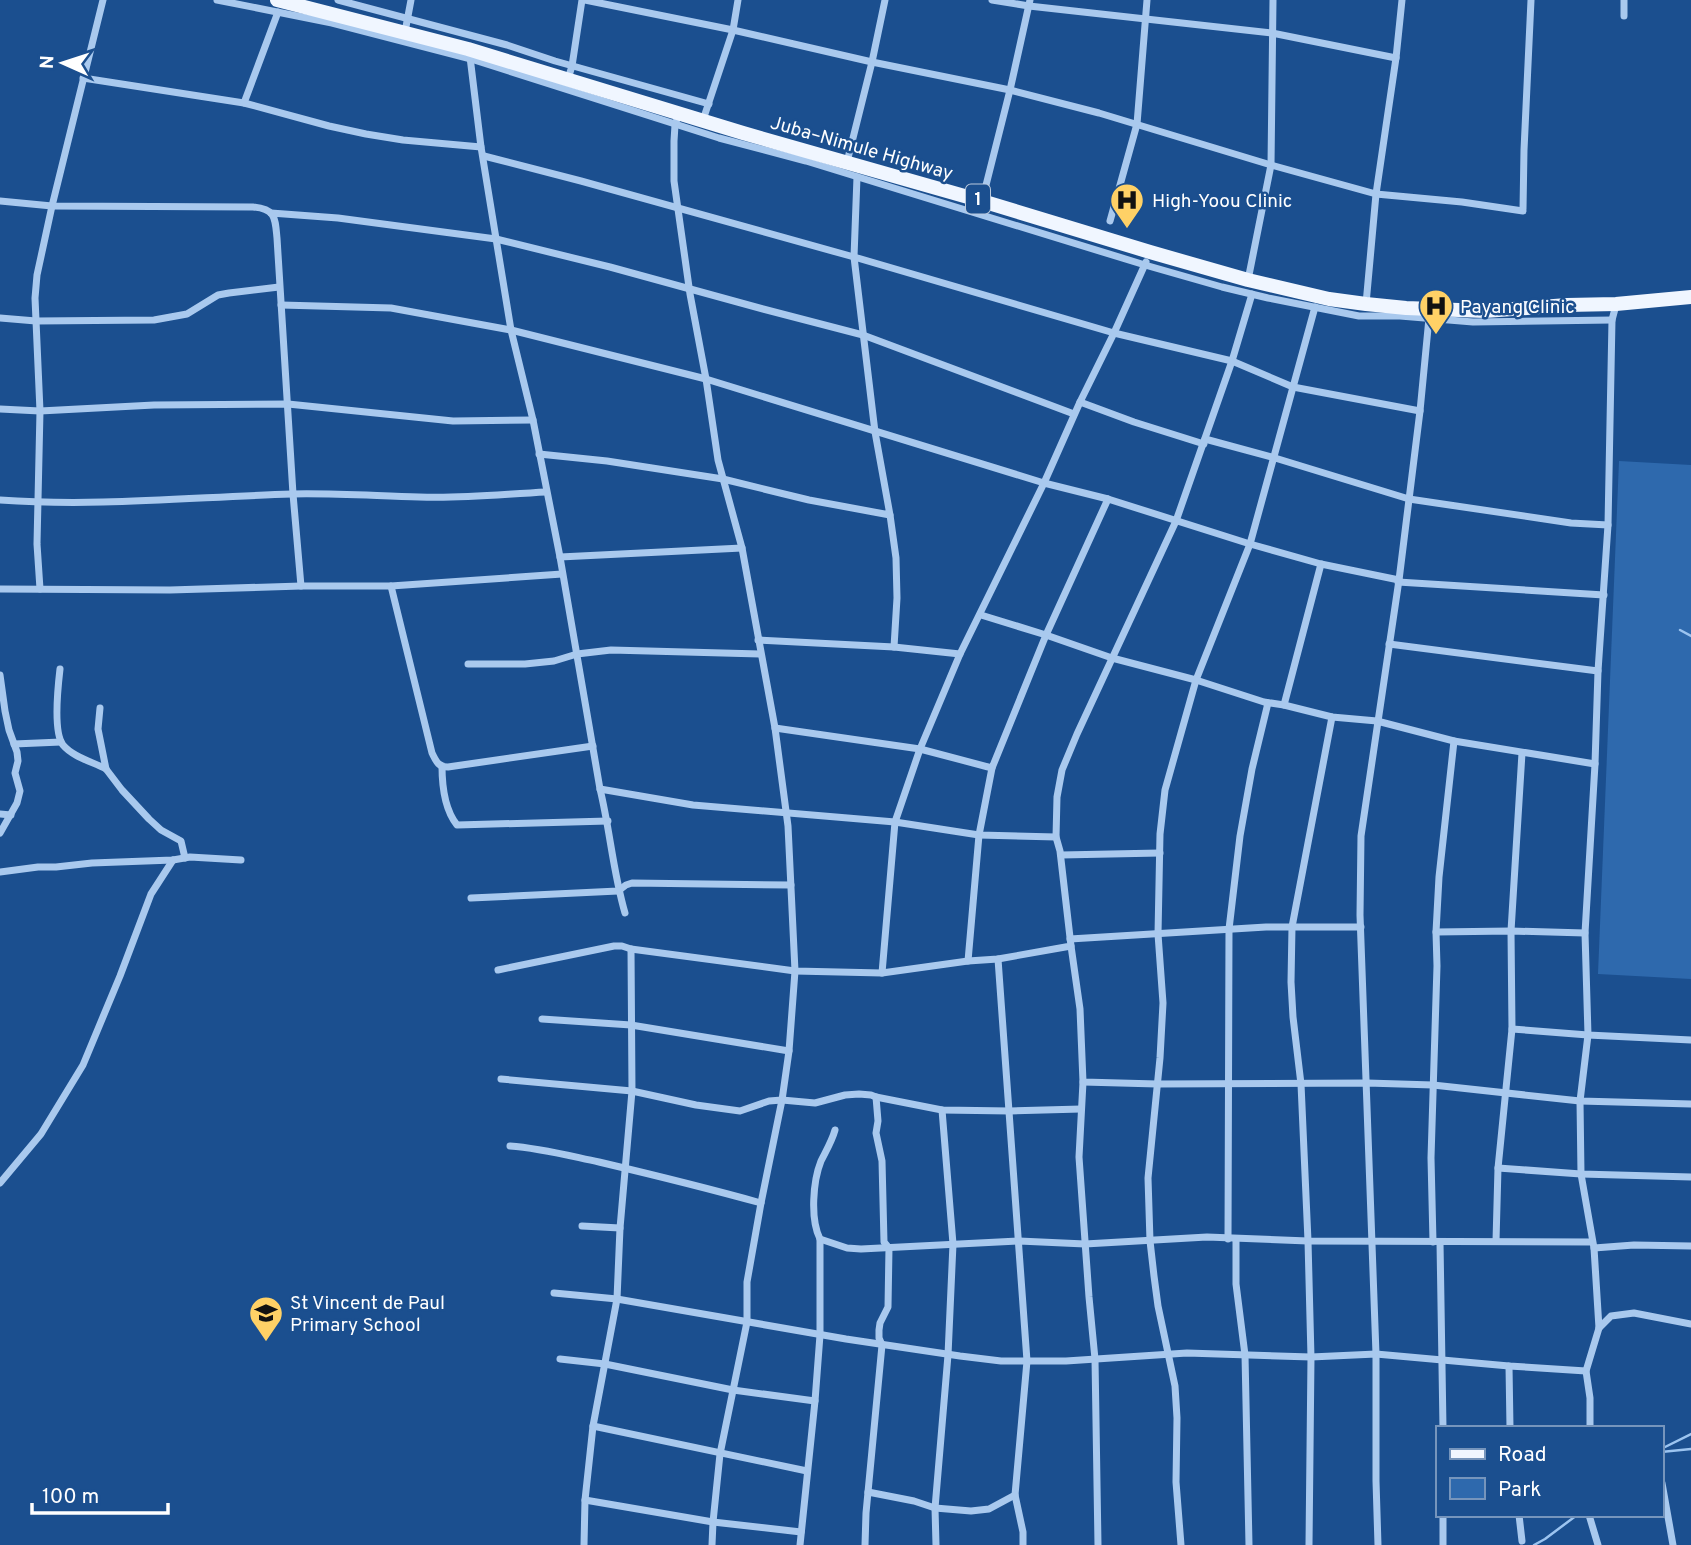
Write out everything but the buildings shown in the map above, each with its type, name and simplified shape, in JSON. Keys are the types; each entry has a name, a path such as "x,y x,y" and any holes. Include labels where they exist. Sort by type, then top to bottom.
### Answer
{"main road":[{"name":"Juba–Nimule Highway","path":"279,5 406,25 470,54 570,72 677,119 703,121 982,201 1147,259 1250,287 1366,304 1485,311 1691,297"}],"street":[{"path":"40,589 37,544 40,411 35,298 37,275 103,0"},
{"path":"216,0 279,5 332,23 470,54 562,87 677,119 857,177 1147,259 1044,483 960,654 920,749 895,822 882,973"},
{"path":"338,0 406,25 507,45 570,72 709,104"},
{"path":"406,25 411,0"},
{"path":"570,72 584,0 1010,90 1099,113 1376,194 1523,210 1531,0"},
{"path":"703,121 733,30 738,0"},
{"path":"847,162 885,0"},
{"path":"992,0 1272,33 1396,58"},
{"path":"1110,221 1137,124 1147,0"},
{"path":"1098,1545 1095,1359 1079,1157 1083,1082 1080,1009 1061,855 1056,837 1057,797 1062,771 1077,734 1176,521 1232,361 1250,287 1271,165 1273,0"},
{"path":"1366,304 1376,194 1402,0"},
{"path":"1624,0 1624,16"},
{"path":"982,201 1030,3"},
{"path":"244,103 279,5"},
{"path":"470,54 481,146 511,330 533,420 560,557 600,789 608,821 618,891 625,913"},
{"path":"83,78 244,103 366,134 403,140 481,146"},
{"path":"677,119 673,168 690,288 718,460 742,548 775,728 786,812 795,971 789,1051 778,1128 747,1282 747,1322 720,1454 712,1545"},
{"path":"484,156 854,257 1114,333 1232,361 1293,387 1420,411"},
{"path":"857,177 854,257 875,432 896,558 894,647"},
{"path":"0,201 52,206 253,208 265,209 271,213 275,219 277,238 301,586"},
{"path":"271,213 338,218 496,239 863,335 1074,414"},
{"path":"0,318 36,321 163,318 187,314 218,295 279,287"},
{"path":"1250,287 1315,307 1359,316 1400,316 1473,322 1612,320"},
{"path":"1590,1426 1586,1371 1599,1328 1593,1245 1581,1174 1580,1101 1588,1035 1585,933 1608,525 1612,320 1616,304"},
{"path":"281,305 391,308 511,330 706,379 1044,483 1108,499 1321,564 1399,581 1604,595"},
{"path":"1181,1545 1176,1482 1175,1386 1158,1306 1150,1241 1147,1178 1163,1003 1158,934 1165,790 1196,680 1250,544 1315,307"},
{"path":"1378,1545 1376,1354 1360,836 1399,581 1429,318"},
{"path":"1080,402 1134,422 1275,458 1409,499 1571,523 1608,525"},
{"path":"0,409 40,411 155,405 288,404 453,421 533,420"},
{"path":"539,454 607,461 723,479 809,500 890,515"},
{"path":"0,500 38,503 159,501 293,494 419,497 546,492"},
{"path":"968,961 979,835 992,768 1046,635 1108,499"},
{"path":"560,557 742,548"},
{"path":"1284,705 1321,564"},
{"path":"0,589 170,590 391,586 562,574"},
{"path":"391,586 436,762 448,767 593,746"},
{"path":"981,615 1112,658 1196,680 1268,703 1332,717 1377,721 1454,741 1595,764"},
{"path":"758,640 894,647 960,654"},
{"path":"1389,644 1598,671"},
{"path":"468,664 525,664 554,661 577,653 611,650 760,653"},
{"path":"60,669 57,710 61,741 74,753 106,769"},
{"path":"0,675 2,711 18,752 15,773 20,791 17,803 0,833"},
{"path":"1249,1545 1245,1355 1232,1239 1229,929 1240,836 1268,703"},
{"path":"100,708 98,729 106,769 149,820 181,841 185,858"},
{"path":"1309,1545 1311,1357 1308,1241 1301,1084 1291,982 1292,927 1332,717"},
{"path":"775,728 920,749 992,768"},
{"path":"14,744 61,741"},
{"path":"1443,1426 1443,1359 1431,1158 1439,877 1454,741"},
{"path":"1496,1241 1498,1168 1512,1029 1511,931 1522,753"},
{"path":"442,766 442,782 453,820 457,825 608,821"},
{"path":"600,789 693,805 895,822 979,835 1056,837"},
{"path":"0,814 11,815"},
{"path":"1061,855 1160,853"},
{"path":"0,872 38,867 185,858 241,860"},
{"path":"0,1183 41,1134 83,1065 151,894 173,860"},
{"path":"471,898 618,891 632,884 791,885"},
{"path":"498,970 622,946 631,950 795,971 882,973 998,959 1070,943 1158,934 1229,929 1361,927"},
{"path":"1436,932 1585,933"},
{"path":"583,1545 593,1426 617,1300 632,1091 631,950"},
{"path":"998,959 1027,1361 1014,1495 1023,1532 1023,1545"},
{"path":"542,1019 631,1025 789,1051"},
{"path":"1512,1029 1691,1040"},
{"path":"501,1079 632,1091 696,1105 740,1111 766,1102 782,1100 815,1103 859,1094 942,1111 1081,1108"},
{"path":"1083,1082 1433,1085 1580,1101 1691,1104"},
{"path":"864,1545 882,1345 879,1330 888,1307 889,1248 884,1241 876,1097"},
{"path":"936,1545 935,1508 948,1355 953,1244 942,1111"},
{"path":"800,1545 820,1335 820,1239 813,1211 822,1160 835,1130"},
{"path":"510,1146 531,1147 626,1168 761,1203"},
{"path":"1498,1168 1581,1174 1691,1177"},
{"path":"582,1226 621,1228"},
{"path":"820,1239 847,1248 861,1249 1019,1241 1085,1244 1208,1237 1308,1241 1496,1241 1691,1246"},
{"path":"554,1293 617,1300 882,1345 1001,1361 1168,1356 1186,1353 1311,1357 1376,1354 1586,1371"},
{"path":"1599,1328 1611,1316 1634,1313 1691,1324"},
{"path":"560,1359 605,1364 733,1390 815,1401"},
{"path":"1509,1366 1510,1426"},
{"path":"593,1426 807,1471"},
{"path":"1663,1488 1674,1545"},
{"path":"868,1492 935,1508 979,1511 989,1509 1014,1495"},
{"path":"585,1500 713,1522 801,1532"},
{"path":"1443,1517 1443,1545"},
{"path":"1519,1517 1522,1541"},
{"path":"1590,1517 1598,1545"}],"green space":[{"path":"1619,461 1691,465 1691,979 1598,974"}],"waterway":[{"path":"1680,630 1691,636"},
{"path":"1663,1448 1691,1434"},
{"path":"1663,1452 1691,1449"},
{"path":"1534,1545 1574,1517"}],"place":[{"name":"High-Yoou Clinic","path":"1127,230"},
{"name":"Payang Clinic","path":"1436,336"},
{"name":"St Vincent de Paul Primary School","path":"266,1343"}]}
